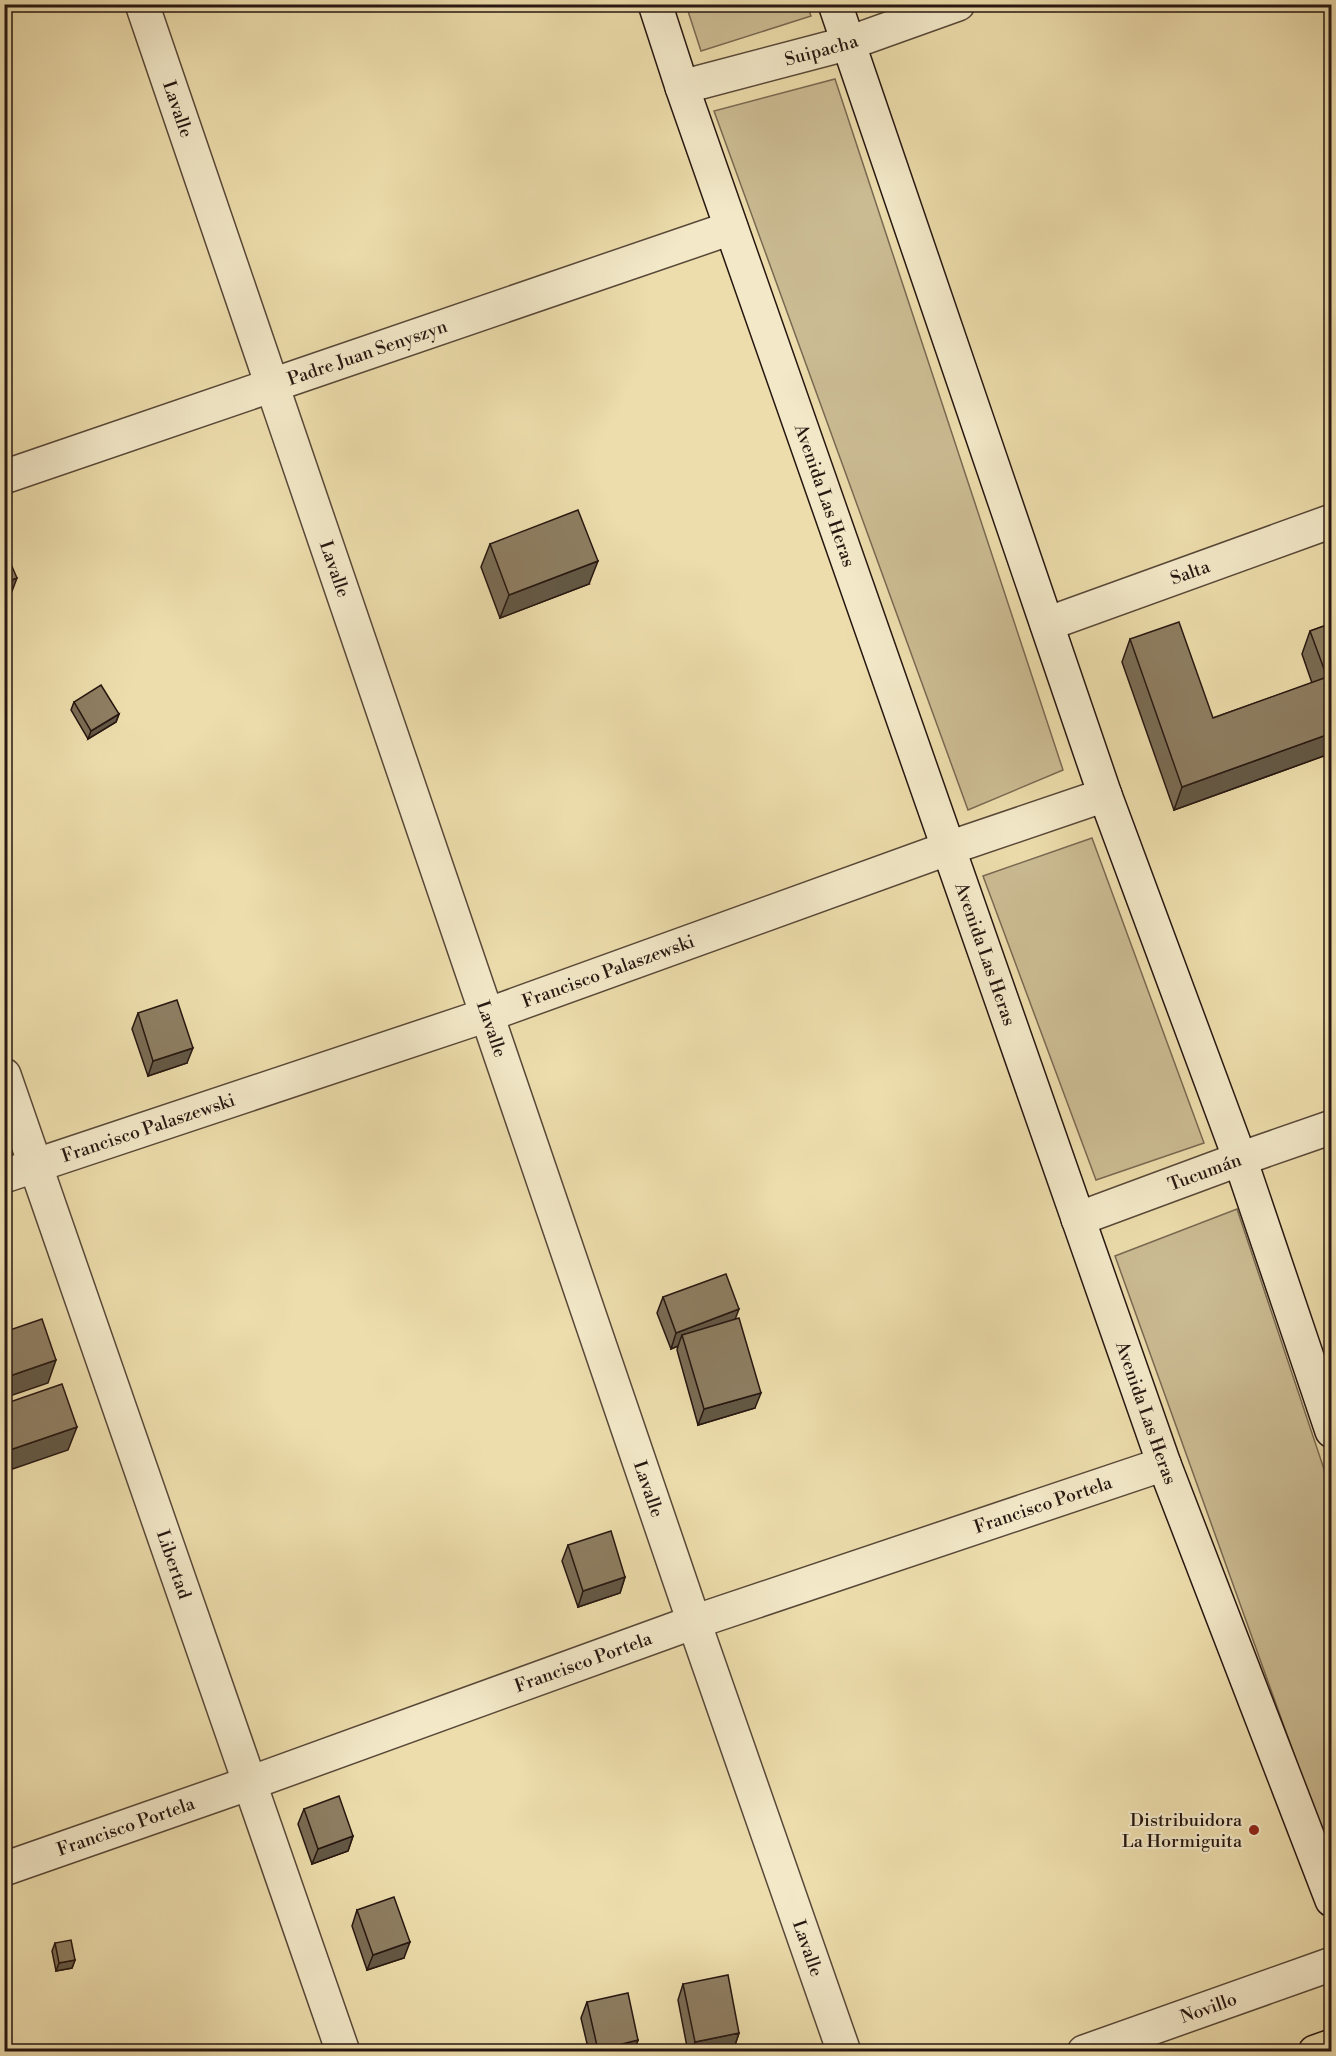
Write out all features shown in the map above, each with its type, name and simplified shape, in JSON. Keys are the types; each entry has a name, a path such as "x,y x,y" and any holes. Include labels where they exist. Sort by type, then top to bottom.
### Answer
{"main road":[{"path":"1315,2052 1332,2046"}],"street":[{"name":"Lavalle","path":"142,4 694,1622 844,2052"},
{"name":"Avenida Las Heras","path":"656,4 731,228 1164,1464 1332,1900"},
{"path":"835,4 1105,795 1240,1159 1332,1431"},
{"name":"Suipacha","path":"682,87 849,43 958,4"},
{"name":"Padre Juan Senyszyn","path":"4,477 731,228"},
{"name":"Salta","path":"1047,624 1332,521"},
{"name":"Francisco Palaszewski","path":"4,1176 487,1015 949,848 1105,795"},
{"name":"Libertad","path":"4,1075 343,2052"},
{"name":"Tucumán","path":"1078,1219 1240,1159 1332,1128"},
{"name":"Francisco Portela","path":"4,1869 250,1783 694,1622 1164,1464"},
{"name":"Novillo","path":"1084,2052 1332,1964"}],"shaded area":[{"path":"686,5 807,5 811,16 701,51"},
{"path":"835,79 1063,770 968,810 714,111"},
{"path":"1092,838 1204,1143 1096,1180 983,876"},
{"path":"1237,1209 1331,1490 1331,1857 1115,1256"}],"building":[{"path":"578,510 598,561 509,595 490,544"},
{"path":"4,548 17,578 4,583"},
{"path":"1179,622 1213,718 1327,677 1310,631 1332,623 1332,733 1182,787 1130,639"},
{"path":"101,685 119,714 91,731 74,702"},
{"path":"177,1000 193,1048 153,1061 138,1013"},
{"path":"726,1274 739,1309 676,1333 663,1297"},
{"path":"739,1318 761,1393 704,1409 682,1335"},
{"path":"42,1319 56,1360 4,1378 4,1332"},
{"path":"62,1384 77,1427 4,1452 4,1404"},
{"path":"611,1531 625,1577 583,1591 568,1545"},
{"path":"339,1796 353,1836 318,1849 304,1809"},
{"path":"394,1897 410,1942 373,1955 357,1910"},
{"path":"71,1940 75,1960 59,1963 55,1943"},
{"path":"728,1975 739,2033 695,2042 683,1984"},
{"path":"628,1993 638,2040 598,2050 587,2002"}],"place":[{"name":"Distribuidora La Hormiguita","path":"1254,1830"}]}
